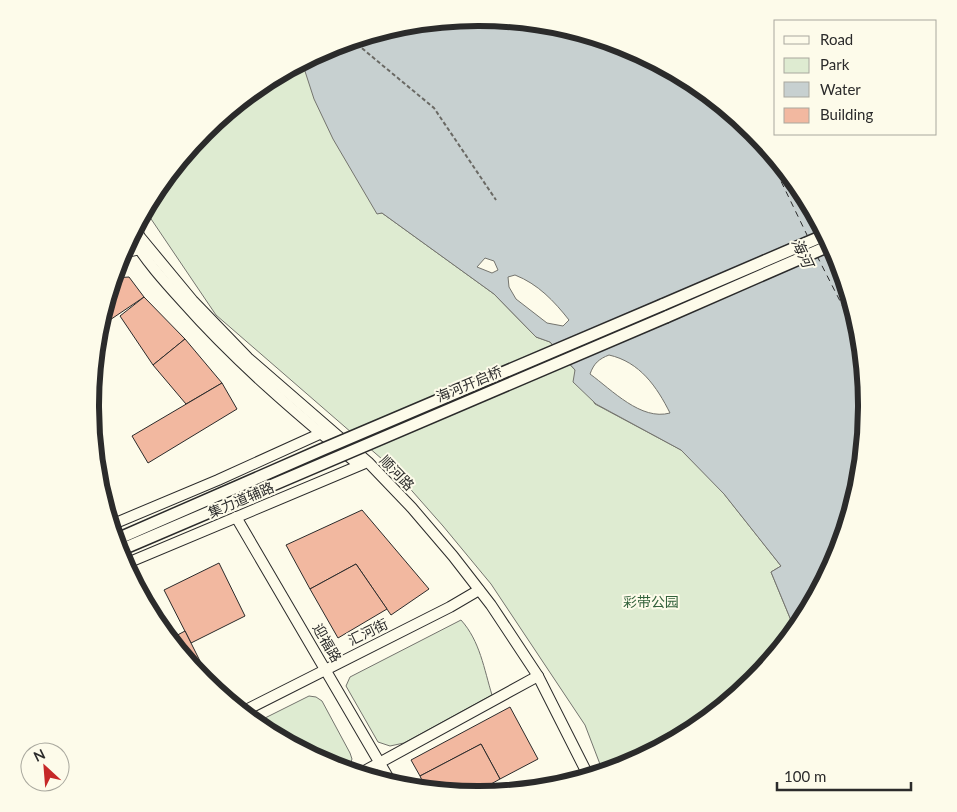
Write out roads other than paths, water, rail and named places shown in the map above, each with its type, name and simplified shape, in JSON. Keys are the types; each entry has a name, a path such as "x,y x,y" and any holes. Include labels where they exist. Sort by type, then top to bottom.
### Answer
{"main road":[{"name":"海河开启桥","path":"122,537 819,238"},
{"name":"海河开启桥","path":"127,547 823,248"}],"street":[{"name":"顺河路","path":"137,240 248,358 325,431 412,508 453,556 491,605 538,676 586,770"},
{"path":"132,251 144,249"},
{"name":"集力道辅路","path":"117,522 218,480 325,431"},
{"name":"集力道辅路","path":"132,561 363,464"},
{"name":"迎福路","path":"236,517 386,774"},
{"name":"汇河街","path":"249,708 450,607 479,590"},
{"path":"368,770 538,676"}],"water":[{"name":"海河","path":"478,26 528,29 601,46 646,65 689,90 729,120 747,137 780,175 819,238 838,284 851,332 855,356 858,406 855,456 851,480 838,528 829,551 819,574 791,621 771,572 781,566 724,494 681,450 596,404 573,382 575,370 550,342 536,337 494,294 382,213 377,214 333,139 314,99 304,69 356,46 429,29","holes":["485,258 494,261 498,270 492,273 477,267","515,275 538,288 569,320 563,326 547,323 516,299 509,287 508,277","609,355 630,363 646,377 670,413 648,413 627,402 590,374 595,364"]}],"park label":[{"name":"彩带公园","path":"651,602"}]}
